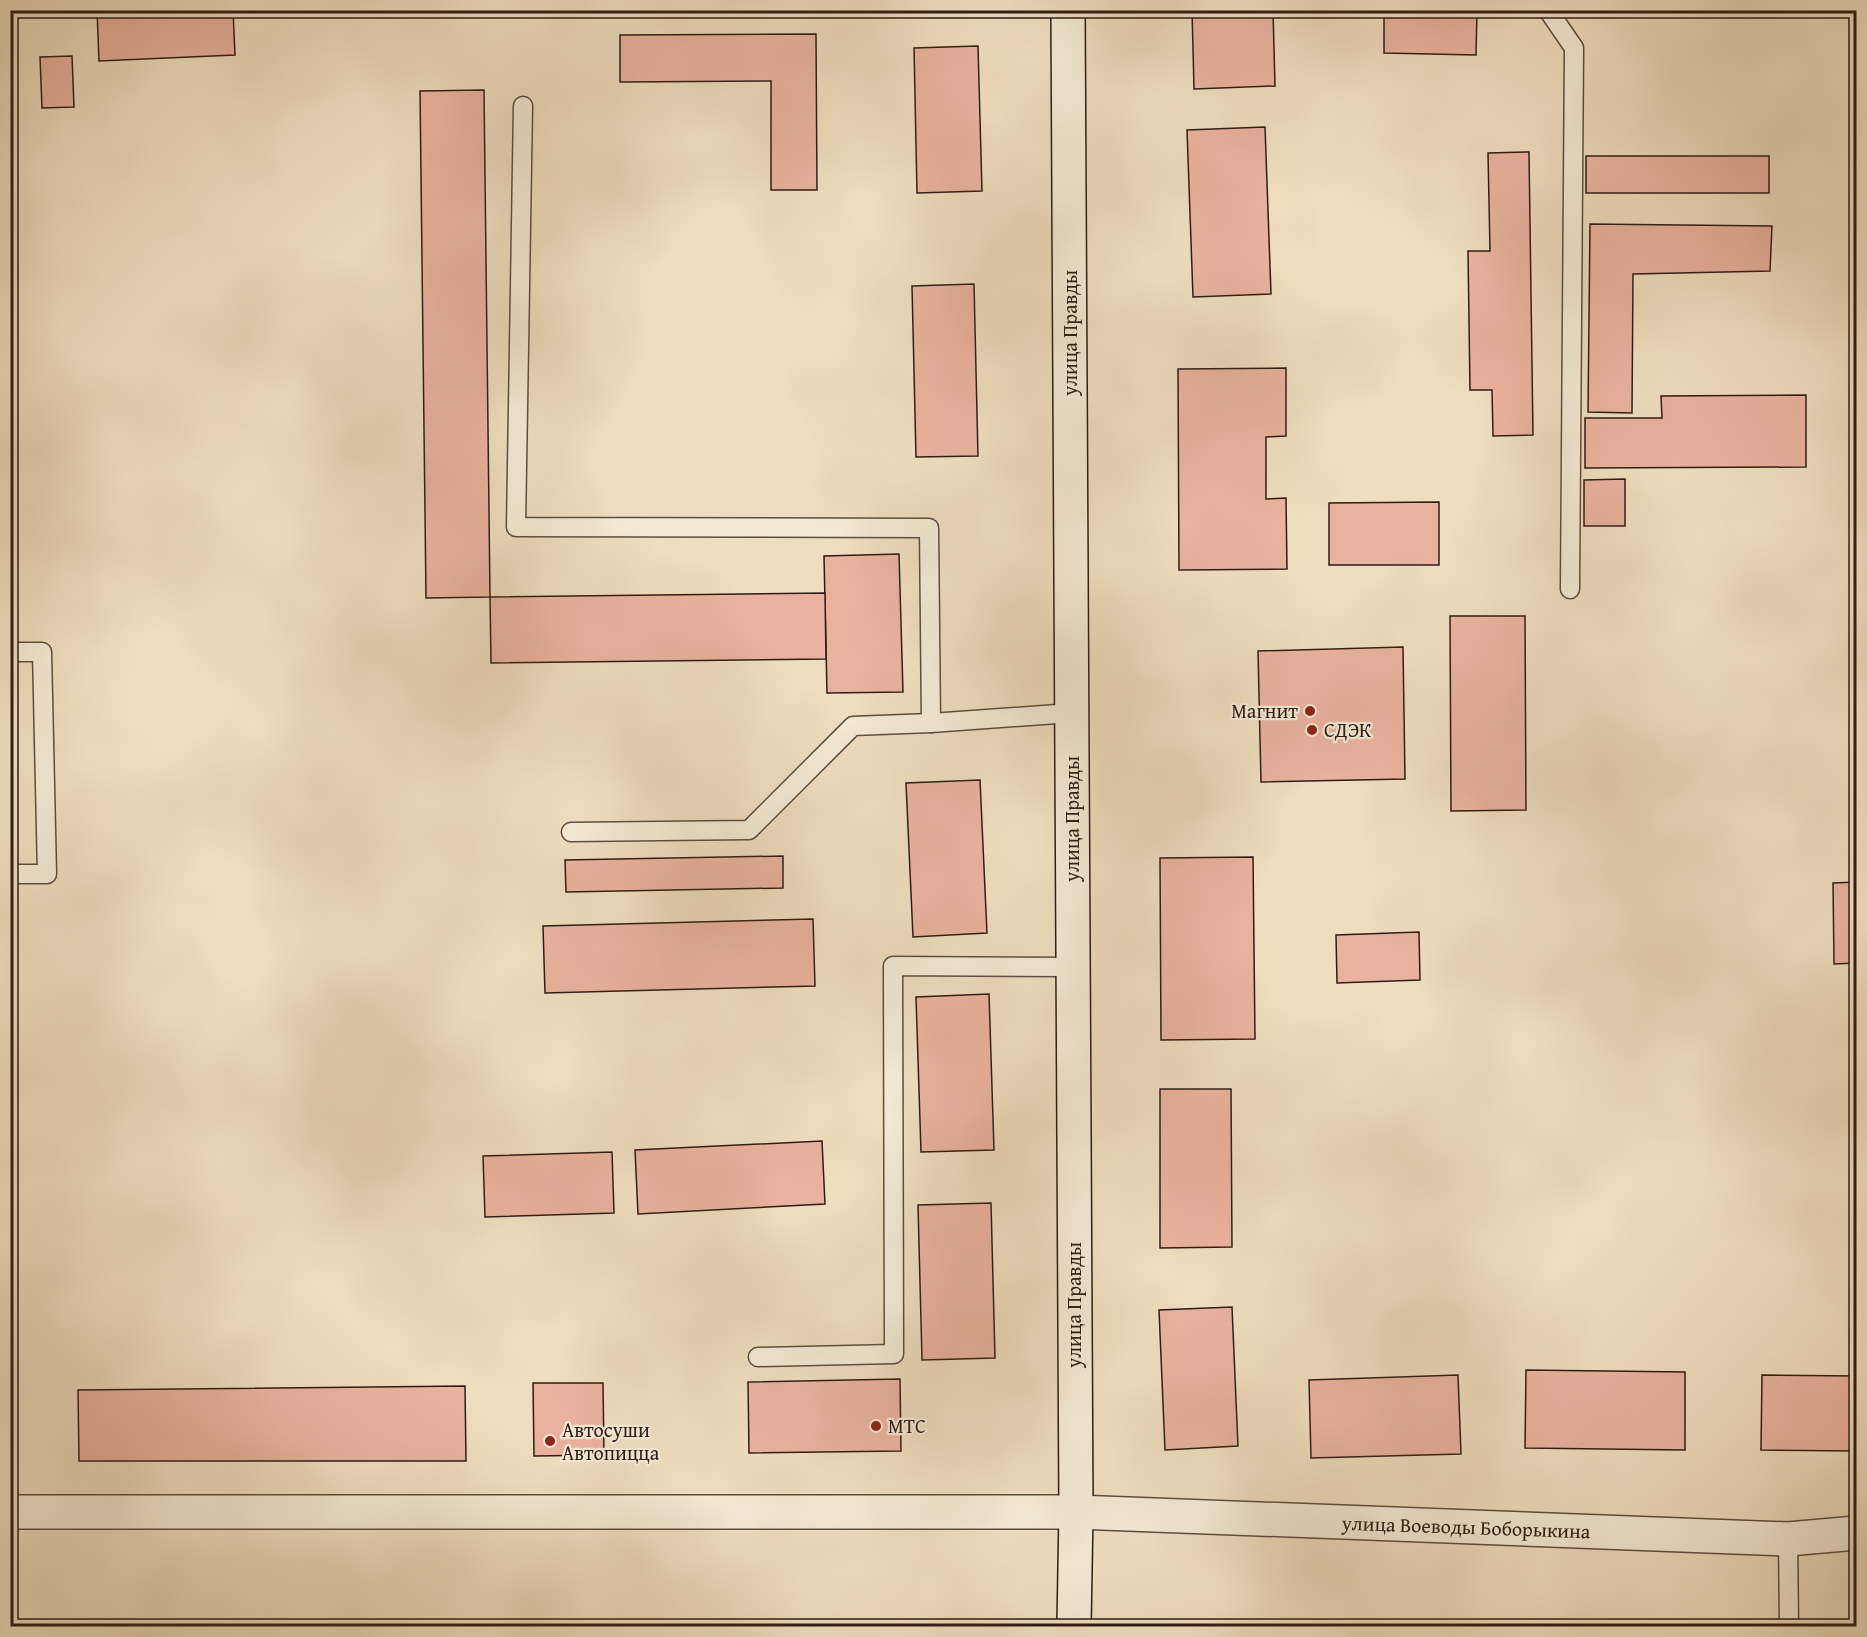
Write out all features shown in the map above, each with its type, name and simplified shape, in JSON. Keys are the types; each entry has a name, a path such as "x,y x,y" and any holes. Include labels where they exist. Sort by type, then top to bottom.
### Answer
{"street":[{"name":"улица Правды","path":"1068,10 1076,1512 1074,1626"},
{"name":"улица Воеводы Боборыкина","path":"10,1512 1076,1512 1788,1539 1857,1533"}],"lane":[{"path":"1548,10 1574,48 1570,589"},
{"path":"524,106 516,527 930,528 931,723"},
{"path":"10,652 42,652 47,874 10,874"},
{"path":"571,832 748,830 853,726 931,723 1071,712"},
{"path":"758,1357 894,1354 893,966 1073,967"},
{"path":"1788,1539 1789,1626"}],"building":[{"path":"97,10 233,10 235,55 99,61"},
{"path":"1192,10 1273,10 1275,86 1194,89"},
{"path":"1384,10 1477,11 1476,55 1384,53"},
{"path":"816,34 817,190 771,190 771,81 620,82 620,35"},
{"path":"978,46 982,191 917,193 914,48"},
{"path":"72,56 74,107 42,108 40,57"},
{"path":"484,90 490,597 426,598 420,91"},
{"path":"1265,127 1271,294 1193,297 1187,130"},
{"path":"1529,152 1533,435 1493,436 1492,390 1470,390 1468,251 1490,251 1488,153"},
{"path":"1586,156 1769,156 1769,193 1586,193"},
{"path":"1590,224 1772,226 1770,271 1633,274 1632,413 1588,412"},
{"path":"974,284 978,456 916,457 912,286"},
{"path":"1286,368 1286,436 1266,437 1266,499 1286,498 1287,569 1179,570 1178,369"},
{"path":"1806,395 1806,467 1585,468 1585,418 1662,418 1661,396"},
{"path":"1625,479 1625,526 1584,526 1584,480"},
{"path":"1439,502 1439,565 1329,565 1329,503"},
{"path":"899,554 903,692 827,693 824,556"},
{"path":"825,593 826,659 491,663 490,597"},
{"path":"1450,616 1525,616 1526,810 1451,811"},
{"path":"1403,647 1405,779 1261,782 1258,651"},
{"path":"980,780 987,933 913,937 906,783"},
{"path":"783,856 783,888 566,892 565,860"},
{"path":"1253,857 1255,1039 1161,1040 1160,858"},
{"path":"1856,882 1856,963 1834,964 1833,883"},
{"path":"813,919 815,986 545,993 543,926"},
{"path":"1419,932 1420,980 1337,983 1336,935"},
{"path":"989,994 994,1150 921,1152 916,997"},
{"path":"1160,1089 1231,1089 1232,1247 1160,1248"},
{"path":"822,1141 825,1204 638,1214 635,1150"},
{"path":"612,1152 614,1213 485,1217 483,1156"},
{"path":"991,1203 995,1358 922,1360 918,1205"},
{"path":"1232,1307 1238,1446 1165,1450 1159,1310"},
{"path":"1526,1370 1685,1372 1685,1450 1525,1448"},
{"path":"1458,1375 1461,1454 1311,1458 1309,1380"},
{"path":"1762,1375 1856,1376 1856,1451 1761,1450"},
{"path":"900,1379 901,1451 749,1453 748,1382"},
{"path":"533,1383 603,1383 604,1455 534,1456"},
{"path":"465,1386 466,1461 79,1461 78,1390"}],"place":[{"name":"Магнит","path":"1310,711"},
{"name":"СДЭК","path":"1312,730"},
{"name":"МТС","path":"876,1426"},
{"name":"Автосуши Автопицца","path":"550,1441"}]}
